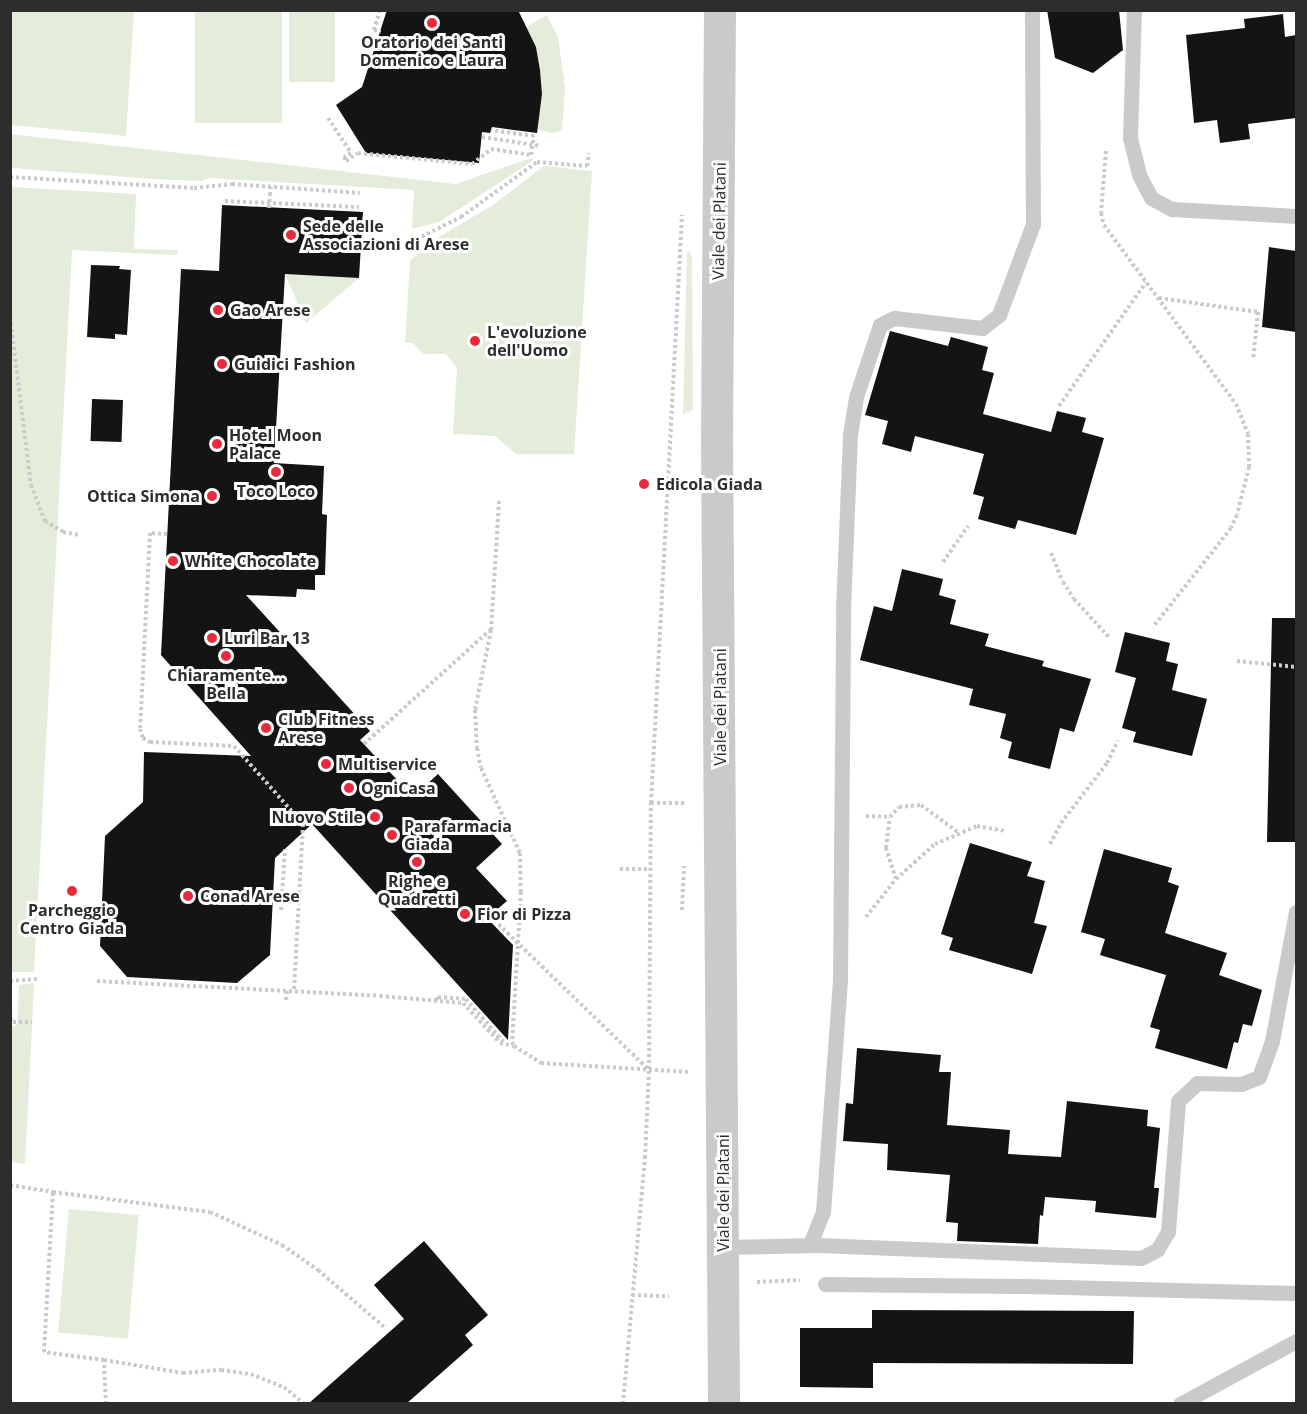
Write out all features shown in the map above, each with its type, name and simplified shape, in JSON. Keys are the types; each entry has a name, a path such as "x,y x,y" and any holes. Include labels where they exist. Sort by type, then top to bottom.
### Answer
{"street":[{"name":"Viale dei Platani","path":"720,10 717,441 724,1404"}],"lane":[{"path":"810,1244 822,1212 840,944 843,610 850,435 856,398 880,324 894,318 982,328 999,315 1033,224 1032,10"},
{"path":"1134,10 1130,138 1139,175 1151,198 1172,209 1296,216"},
{"path":"723,1247 810,1244 1142,1258 1157,1250 1168,1232 1178,1101 1197,1083 1241,1084 1259,1077 1272,1041 1296,912"},
{"path":"825,1284 1026,1286 1296,1293"},
{"path":"1180,1404 1296,1341"}],"path":[{"path":"380,10 374,30 381,32"},
{"path":"328,118 351,153 344,157 346,161 358,153 472,164 491,149 531,155 534,136 491,129"},
{"path":"482,137 541,146"},
{"path":"1106,141 1102,219 1241,412 1248,434 1250,452 1244,495 1231,528 1153,627"},
{"path":"411,242 461,217 537,162 587,166 589,153"},
{"path":"10,177 194,188 232,184 360,193"},
{"path":"269,208 271,187"},
{"path":"225,201 359,207"},
{"path":"623,1404 645,1158 649,1069 651,803 682,214"},
{"path":"1059,406 1146,282"},
{"path":"1158,298 1258,312 1253,360"},
{"path":"10,317 31,485 45,521 63,532 79,535"},
{"path":"234,447 275,449"},
{"path":"499,501 491,630 477,692 477,748 488,787 520,853 514,1046"},
{"path":"943,562 968,526"},
{"path":"166,534 150,533 140,729 143,738 150,742 234,746 259,770 303,824 294,991"},
{"path":"1051,553 1069,590 1109,637"},
{"path":"364,744 491,630"},
{"path":"1237,662 1296,667"},
{"path":"1050,844 1061,823 1107,763 1118,740"},
{"path":"651,803 686,803"},
{"path":"896,879 886,848 890,817 898,807 921,805 959,833"},
{"path":"840,944 873,909 896,879 935,844 978,826 1005,831"},
{"path":"281,910 285,849"},
{"path":"620,869 651,869"},
{"path":"490,916 649,1069"},
{"path":"10,981 37,979"},
{"path":"97,981 294,991 463,1003 500,1043 514,1046 541,1063 693,1072"},
{"path":"286,1000 287,991"},
{"path":"436,1001 438,997 466,999 471,1002 506,1045"},
{"path":"10,1006 12,1023 32,1022"},
{"path":"10,1185 210,1212 282,1245 318,1270 384,1327"},
{"path":"53,1192 44,1352 183,1373 221,1370 251,1374 284,1387 304,1404"},
{"path":"723,1282 824,1279 825,1284"},
{"path":"633,1295 669,1296"},
{"path":"104,1360 106,1404"}],"green space":[{"path":"10,11 134,11 126,136 11,125"},
{"path":"195,11 282,11 282,123 195,123"},
{"path":"289,11 335,11 335,82 289,82"},
{"path":"547,15 558,37 565,87 562,131 552,133 537,129 542,94 540,70 536,47 526,27"},
{"path":"10,134 456,184 531,158 534,160 439,222 412,229 414,190 208,178 201,181 153,179 11,168"},
{"path":"544,166 592,171 574,454 516,454 495,436 453,434 457,368 446,354 423,354 413,343 405,343 410,261 432,241 493,205"},
{"path":"11,187 136,194 134,249 177,250 177,255 72,250 34,972 11,972"},
{"path":"690,252 692,257 693,410 683,414 687,253"},
{"path":"285,274 352,277 359,278 306,323"},
{"path":"34,983 25,1164 11,1162 11,1027 17,1025 19,985"},
{"path":"69,1209 139,1215 128,1339 58,1333"}],"building":[{"path":"387,10 518,10 536,47 540,70 542,94 537,133 492,127 490,133 482,132 479,163 366,153 336,105 362,87"},
{"path":"1047,10 1119,10 1123,50 1093,73 1055,58"},
{"path":"1283,14 1285,37 1296,35 1296,118 1248,124 1250,139 1220,143 1217,120 1194,123 1186,35 1245,28 1244,19"},
{"path":"222,205 363,212 359,278 285,274 274,463 324,466 322,514 327,515 325,575 315,575 315,590 297,589 296,597 246,595 370,731 360,740 413,797 438,774 502,844 476,868 507,901 487,918 513,945 508,1040 312,824 275,858 270,955 237,983 127,977 100,946 105,836 143,802 144,752 251,756 161,655 181,269 219,271"},
{"path":"1269,247 1296,251 1296,332 1262,327"},
{"path":"91,265 120,266 119,269 131,270 127,335 115,334 115,339 87,337"},
{"path":"890,331 948,346 951,337 988,347 982,370 994,373 983,414 1051,432 1057,411 1086,418 1082,432 1104,438 1076,535 1018,520 1015,529 978,519 984,497 973,494 984,454 915,436 911,452 882,444 888,421 865,415"},
{"path":"92,399 123,400 122,442 91,441"},
{"path":"902,569 943,579 939,595 956,600 950,624 989,634 985,646 1044,661 1042,666 1091,679 1074,732 1060,728 1050,769 1008,758 1012,742 1000,738 1006,714 969,705 973,689 860,660 874,606 892,611"},
{"path":"1272,618 1296,618 1296,842 1267,842"},
{"path":"1125,632 1170,643 1166,661 1178,664 1172,690 1207,699 1192,756 1133,742 1136,732 1122,728 1136,678 1115,672"},
{"path":"970,843 1032,862 1027,876 1045,881 1034,923 1047,926 1032,974 949,950 953,938 941,934"},
{"path":"1104,849 1172,868 1168,882 1179,886 1165,933 1227,953 1219,975 1262,990 1252,1026 1243,1024 1238,1043 1234,1042 1227,1069 1155,1048 1160,1030 1150,1027 1166,975 1100,955 1105,939 1081,932"},
{"path":"857,1048 941,1055 939,1072 951,1072 947,1125 1010,1130 1008,1154 1061,1157 1067,1101 1148,1110 1147,1126 1160,1128 1154,1188 1159,1188 1156,1218 1095,1212 1096,1201 1045,1197 1043,1216 1040,1215 1038,1244 957,1241 958,1223 946,1222 950,1175 887,1170 888,1144 843,1141 846,1103 853,1104"},
{"path":"424,1241 488,1315 465,1335 473,1345 406,1404 308,1404 404,1319 374,1285"},
{"path":"872,1310 1134,1311 1133,1364 873,1363 873,1388 800,1387 800,1328 872,1328"}],"place":[{"name":"Oratorio dei Santi Domenico e Laura","path":"432,23"},
{"name":"Sede delle Associazioni di Arese","path":"291,235"},
{"name":"Gao Arese","path":"218,310"},
{"name":"L'evoluzione dell'Uomo","path":"475,341"},
{"name":"Guidici Fashion","path":"222,364"},
{"name":"Hotel Moon Palace","path":"217,444"},
{"name":"Toco Loco","path":"276,472"},
{"name":"Edicola Giada","path":"644,484"},
{"name":"Ottica Simona","path":"212,496"},
{"name":"White Chocolate","path":"173,561"},
{"name":"Luri Bar 13","path":"212,638"},
{"name":"Chiaramente... Bella","path":"226,656"},
{"name":"Club Fitness Arese","path":"266,728"},
{"name":"Multiservice","path":"326,764"},
{"name":"OgniCasa","path":"349,788"},
{"name":"Nuovo Stile","path":"375,817"},
{"name":"Parafarmacia Giada","path":"392,835"},
{"name":"Righe e Quadretti","path":"417,862"},
{"name":"Parcheggio Centro Giada","path":"72,891"},
{"name":"Conad Arese","path":"188,896"},
{"name":"Fior di Pizza","path":"465,914"}]}
